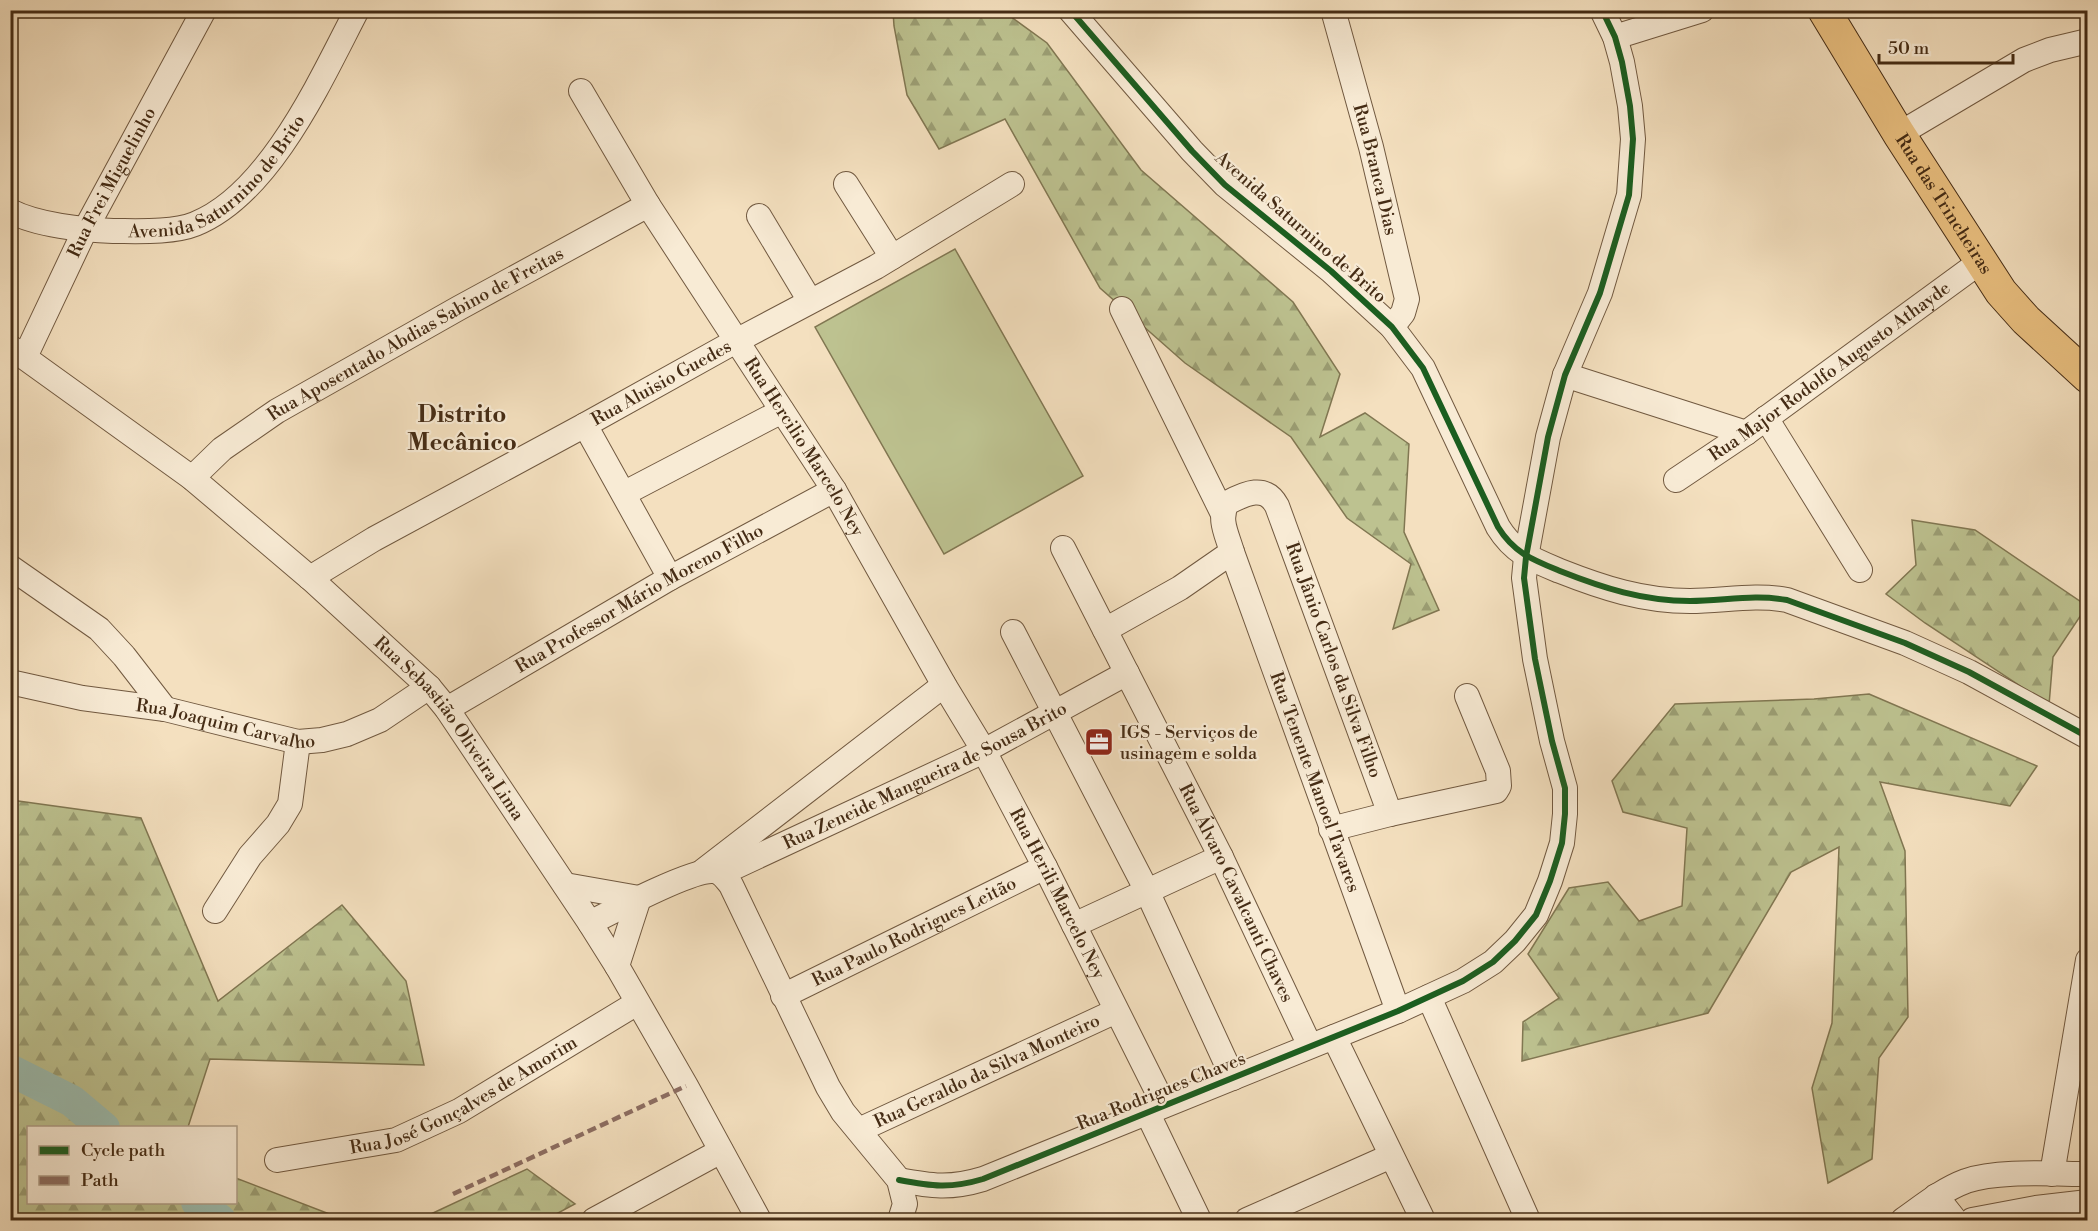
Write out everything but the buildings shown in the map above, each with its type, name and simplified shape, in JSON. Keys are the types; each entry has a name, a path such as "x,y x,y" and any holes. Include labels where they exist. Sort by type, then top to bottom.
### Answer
{"main road":[{"name":"Rua das Trincheiras","path":"1824,10 1899,135 2001,292 2026,320 2088,378"}],"street":[{"name":"Rua Frei Miguelinho","path":"18,352 204,10"},
{"name":"Avenida Saturnino de Brito","path":"10,211 49,223 85,230 143,230 192,225 215,215 229,205 251,183 309,105 357,10"},
{"name":"Avenida Saturnino de Brito","path":"1070,10 1192,151 1225,185 1331,271 1392,327 1424,368 1506,540 1526,557 1592,584 1628,595 1691,601 1733,597 1771,597 1787,600 1905,642 1969,672 2088,737"},
{"name":"Rua Branca Dias","path":"1333,10 1371,147 1407,298 1403,313 1392,327"},
{"name":"Rua Rodrigues Chaves","path":"899,1180 934,1186 963,1185 983,1179 1398,1011 1463,981 1494,962 1536,915 1550,882 1562,843 1565,788 1551,741 1534,659 1525,588 1526,557 1548,437 1565,375 1600,294 1629,195 1632,128 1622,62 1615,37 1602,10"},
{"path":"1615,37 1702,10"},
{"path":"1899,135 2024,60 2050,50 2088,41"},
{"name":"Rua Hercilio Marcelo Ney","path":"581,91 648,205 834,490 945,685"},
{"path":"846,184 892,257"},
{"name":"Rua Aluisio Guedes","path":"310,578 374,539 892,257 1012,184"},
{"name":"Rua Aposentado Abdias Sabino de Freitas","path":"192,478 222,450 277,411 648,205"},
{"path":"759,216 810,302"},
{"name":"Rua Major Rodolfo Augusto Athayde","path":"1676,480 1746,433 1980,262"},
{"path":"1122,309 1222,512"},
{"name":"Rua Sebastião Oliveira Lima","path":"18,352 192,478 310,578 429,687 447,709 590,923 686,1086 755,1219"},
{"path":"1565,375 1746,433"},
{"path":"624,493 782,411"},
{"path":"1766,418 1860,570"},
{"path":"585,425 670,578"},
{"name":"Rua Professor Mário Moreno Filho","path":"447,709 670,578 834,490"},
{"name":"Rua Jânio Carlos da Silva Filho","path":"1222,512 1227,502 1260,492 1266,492 1272,497 1390,814"},
{"name":"Rua Tenente Manoel Tavares","path":"1222,512 1232,552 1398,1011"},
{"name":"Rua Álvaro Cavalcanti Chaves","path":"1063,548 1221,857 1310,1046"},
{"path":"1106,630 1180,588 1232,552"},
{"path":"10,567 99,629 124,656 165,709"},
{"path":"1013,633 1148,891 1233,1078"},
{"name":"Rua Zeneide Mangueira de Sousa Brito","path":"711,873 984,752 1127,673"},
{"name":"Rua Joaquim Carvalho","path":"10,682 82,698 165,709 298,742 322,740 347,734 369,725 429,687"},
{"path":"590,923 639,898 711,873 945,685"},
{"name":"Rua Herili Marcelo Ney","path":"945,685 984,752 1045,867 1116,1011 1199,1221"},
{"path":"1331,829 1496,791 1499,786 1498,771 1467,696"},
{"path":"215,911 250,855 278,825 290,804 298,742"},
{"path":"1074,925 1221,857"},
{"name":"Rua Paulo Rodrigues Leitão","path":"783,996 1045,867"},
{"path":"711,873 731,885 783,996 828,1087 843,1112 899,1180 905,1204 900,1221"},
{"path":"565,885 639,898"},
{"path":"616,966 639,898"},
{"path":"2037,1214 2041,1174 2088,960"},
{"path":"1429,998 1528,1221"},
{"name":"Rua José Gonçalves de Amorim","path":"277,1160 396,1140 459,1111 637,1003"},
{"name":"Rua Geraldo da Silva Monteiro","path":"859,1130 1116,1011"},
{"path":"1334,1037 1423,1221"},
{"path":"594,1221 721,1151"},
{"path":"1247,1221 1391,1156"},
{"path":"1903,1221 1936,1196 1968,1180 2041,1174 2088,1174"},
{"path":"1936,1196 1954,1221"},
{"path":"1972,1221 2037,1214 2088,1202"}],"green space":[{"path":"893,11 1003,11 1047,43 1141,170 1293,302 1340,374 1320,437 1365,413 1409,444 1404,532 1439,610 1393,629 1411,564 1347,518 1291,437 1185,363 1100,288 1005,119 939,149 907,95"},
{"path":"955,249 1083,476 944,554 815,327"},
{"path":"1912,520 1975,530 2087,606 2053,657 2049,705 1925,623 1886,594 1916,565"},
{"path":"1869,694 2037,766 2010,806 1880,782 1905,851 1908,1017 1879,1058 1872,1159 1828,1183 1812,1088 1832,1023 1839,847 1791,872 1708,1013 1522,1061 1523,1022 1559,998 1528,954 1569,888 1608,882 1639,921 1682,906 1687,828 1623,812 1612,781 1675,704 1814,699"},
{"path":"11,800 141,818 218,1001 342,905 406,981 424,1065 210,1059 188,1126 27,1126 27,1204 237,1204 237,1178 345,1220 11,1220"},
{"path":"527,1169 575,1204 545,1220 418,1220"}],"waterway":[{"path":"10,1070 72,1101 102,1126"},
{"path":"200,1204 220,1220"}],"marked path":[{"path":"453,1194 686,1086"}],"cycle path":[{"path":"1070,10 1192,151 1225,185 1331,271 1392,327 1423,368 1498,527 1504,536 1525,555 1608,588 1656,599 1690,601 1775,598 1787,600 1905,643 1969,672 2088,737"},
{"path":"899,1180 941,1186 983,1179 1398,1011 1463,981 1493,962 1515,941 1536,915 1562,843 1565,788 1552,741 1535,659 1524,578 1526,557 1548,437 1565,375 1600,293 1629,195 1633,139 1630,106 1615,37 1602,10"}],"place":[{"name":"IGS - Serviços de usinagem e solda","path":"1099,742"}],"district":[{"name":"Distrito Mecânico","path":"462,428"}]}
